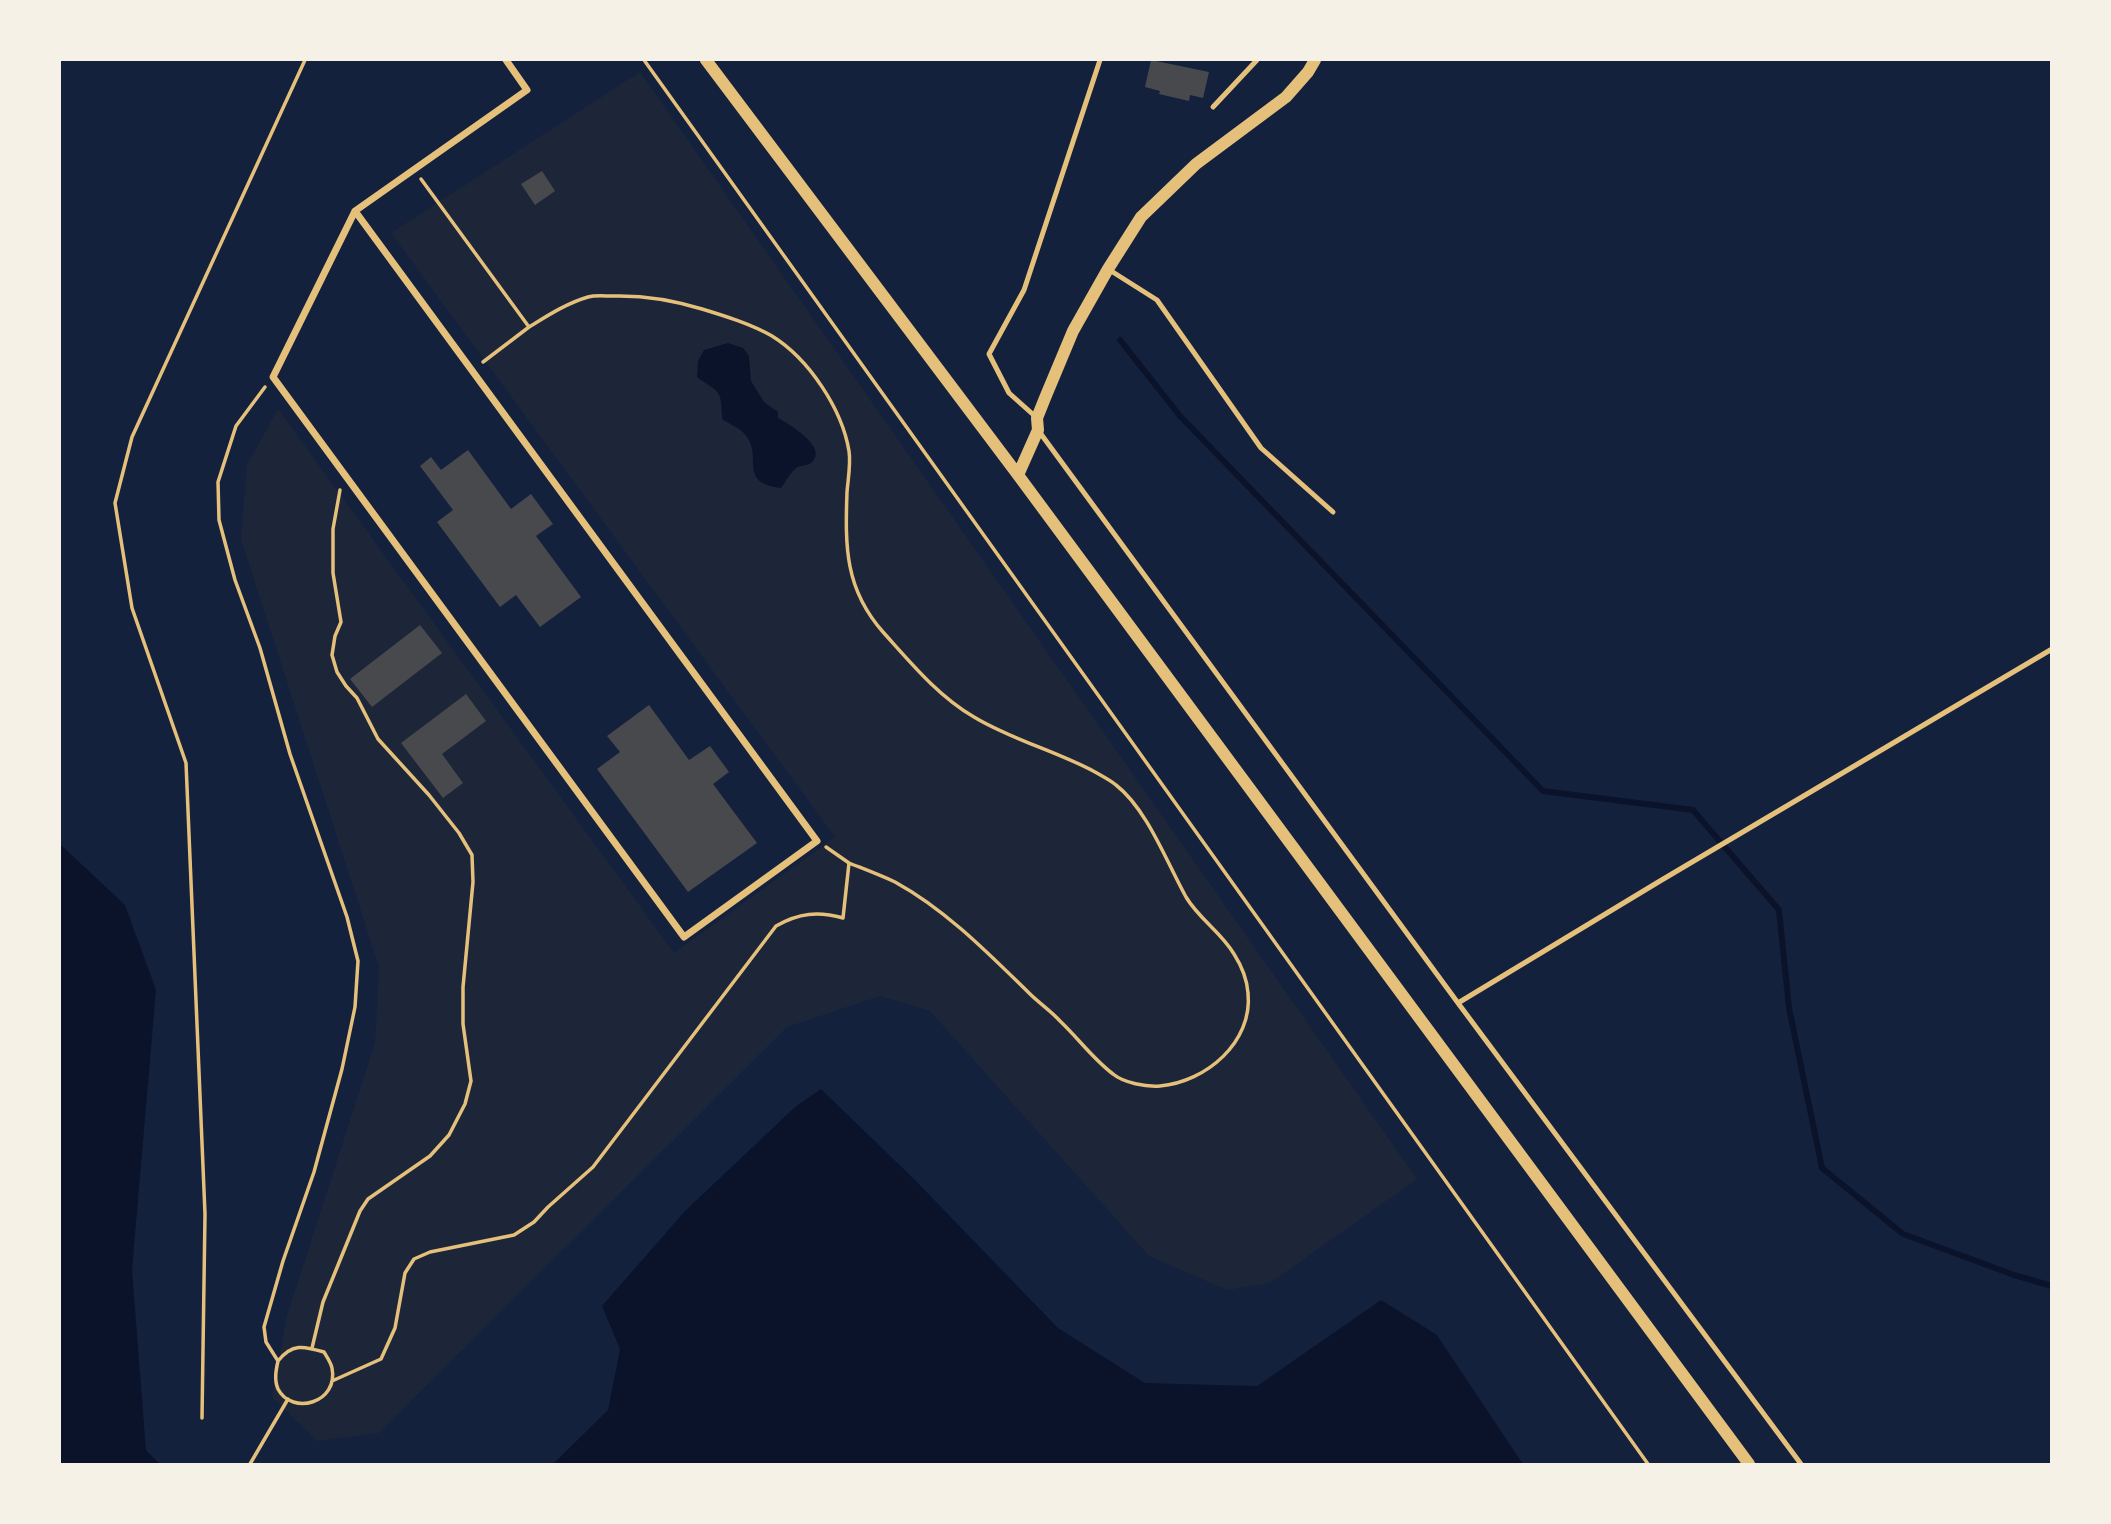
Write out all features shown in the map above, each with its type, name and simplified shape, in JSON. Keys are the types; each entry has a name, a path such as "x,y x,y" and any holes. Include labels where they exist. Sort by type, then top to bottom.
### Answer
{"street":[{"path":"355,211 817,841 684,937 273,377 355,211 527,90 506,60"},
{"path":"706,60 1018,475 1749,1465"},
{"path":"1018,475 1045,398 1073,331 1141,216 1196,164 1286,97 1315,60"}],"lane":[{"path":"1100,60 1024,290 989,354 1009,393 1038,424 1458,1003 1801,1465"},
{"path":"1213,107 1256,60"},
{"path":"1108,269 1157,300 1261,448 1333,512"},
{"path":"1458,1003 2052,649"}],"path":[{"path":"202,1418 205,1214 186,763 132,608 115,503 132,437 305,60"},
{"path":"644,60 1648,1465"},
{"path":"414,170 529,327"},
{"path":"472,371 529,327 554,312 591,296 640,295 681,302 727,317 772,337 794,355 820,383 838,414 849,453 846,549 856,593 879,627 943,696 976,719 1085,767 1115,783 1132,800 1150,827 1164,858 1194,910 1219,933 1233,953 1244,974 1248,994 1246,1017 1235,1041 1222,1059 1202,1073 1181,1082 1157,1086 1115,1076 1058,1018 946,918 890,880 849,863 817,841"},
{"path":"273,377 236,426 218,482 219,520 235,580 260,648 290,754 347,917 358,961 355,1007 342,1069 314,1172 283,1261 264,1327 266,1342 278,1361"},
{"path":"312,1348 323,1302 360,1211 368,1199 430,1156 450,1135 471,1080 463,1024 463,987 472,909 472,855 429,795 378,738 357,698 337,672 332,655 335,636 341,622 333,573 333,529 345,475"},
{"path":"332,1381 381,1359 395,1328 405,1273 414,1259 430,1252 514,1234 534,1222 593,1167 776,926 793,916 818,913 843,918 849,863"},
{"path":"296,1347 312,1348 324,1353 332,1367 332,1381 326,1395 310,1404 288,1399 278,1389 275,1374 278,1361 296,1347"},
{"path":"250,1465 288,1399"}],"shaded area":[{"path":"640,72 1417,1179 1270,1283 1227,1290 1149,1256 930,1011 880,996 787,1027 379,1433 317,1441 272,1397 287,1316 375,1043 379,967 241,539 247,465 278,409 674,953 835,837 391,233"},
{"path":"728,343 743,348 749,356 751,381 764,402 778,412 778,418 806,437 815,450 811,463 795,469 781,488 760,481 755,475 753,453 747,437 740,429 723,420 718,393 697,377 698,361 704,350"},
{"path":"60,844 125,905 156,990 132,1270 146,1450 160,1464 60,1464"},
{"path":"821,1089 915,1180 1058,1328 1145,1383 1257,1386 1381,1300 1437,1335 1523,1464 553,1464 608,1410 620,1349 602,1306 685,1211 795,1107"}],"building":[{"path":"1151,60 1209,72 1203,98 1190,95 1189,101 1159,94 1160,91 1145,87"},
{"path":"542,171 555,191 535,205 521,184"},
{"path":"468,450 511,509 531,494 553,524 536,536 581,597 540,627 516,595 500,607 437,522 453,510 420,466 431,457 441,470"},
{"path":"420,625 442,653 372,707 350,679"},
{"path":"466,694 486,721 442,754 463,783 443,798 401,743"},
{"path":"649,705 689,760 710,746 729,772 713,784 757,843 688,892 597,769 620,752 607,736"}],"waterway":[{"path":"1120,340 1180,416 1543,791 1693,810 1779,910 1789,1008 1822,1168 1903,1234 2014,1275 2052,1286"}]}
